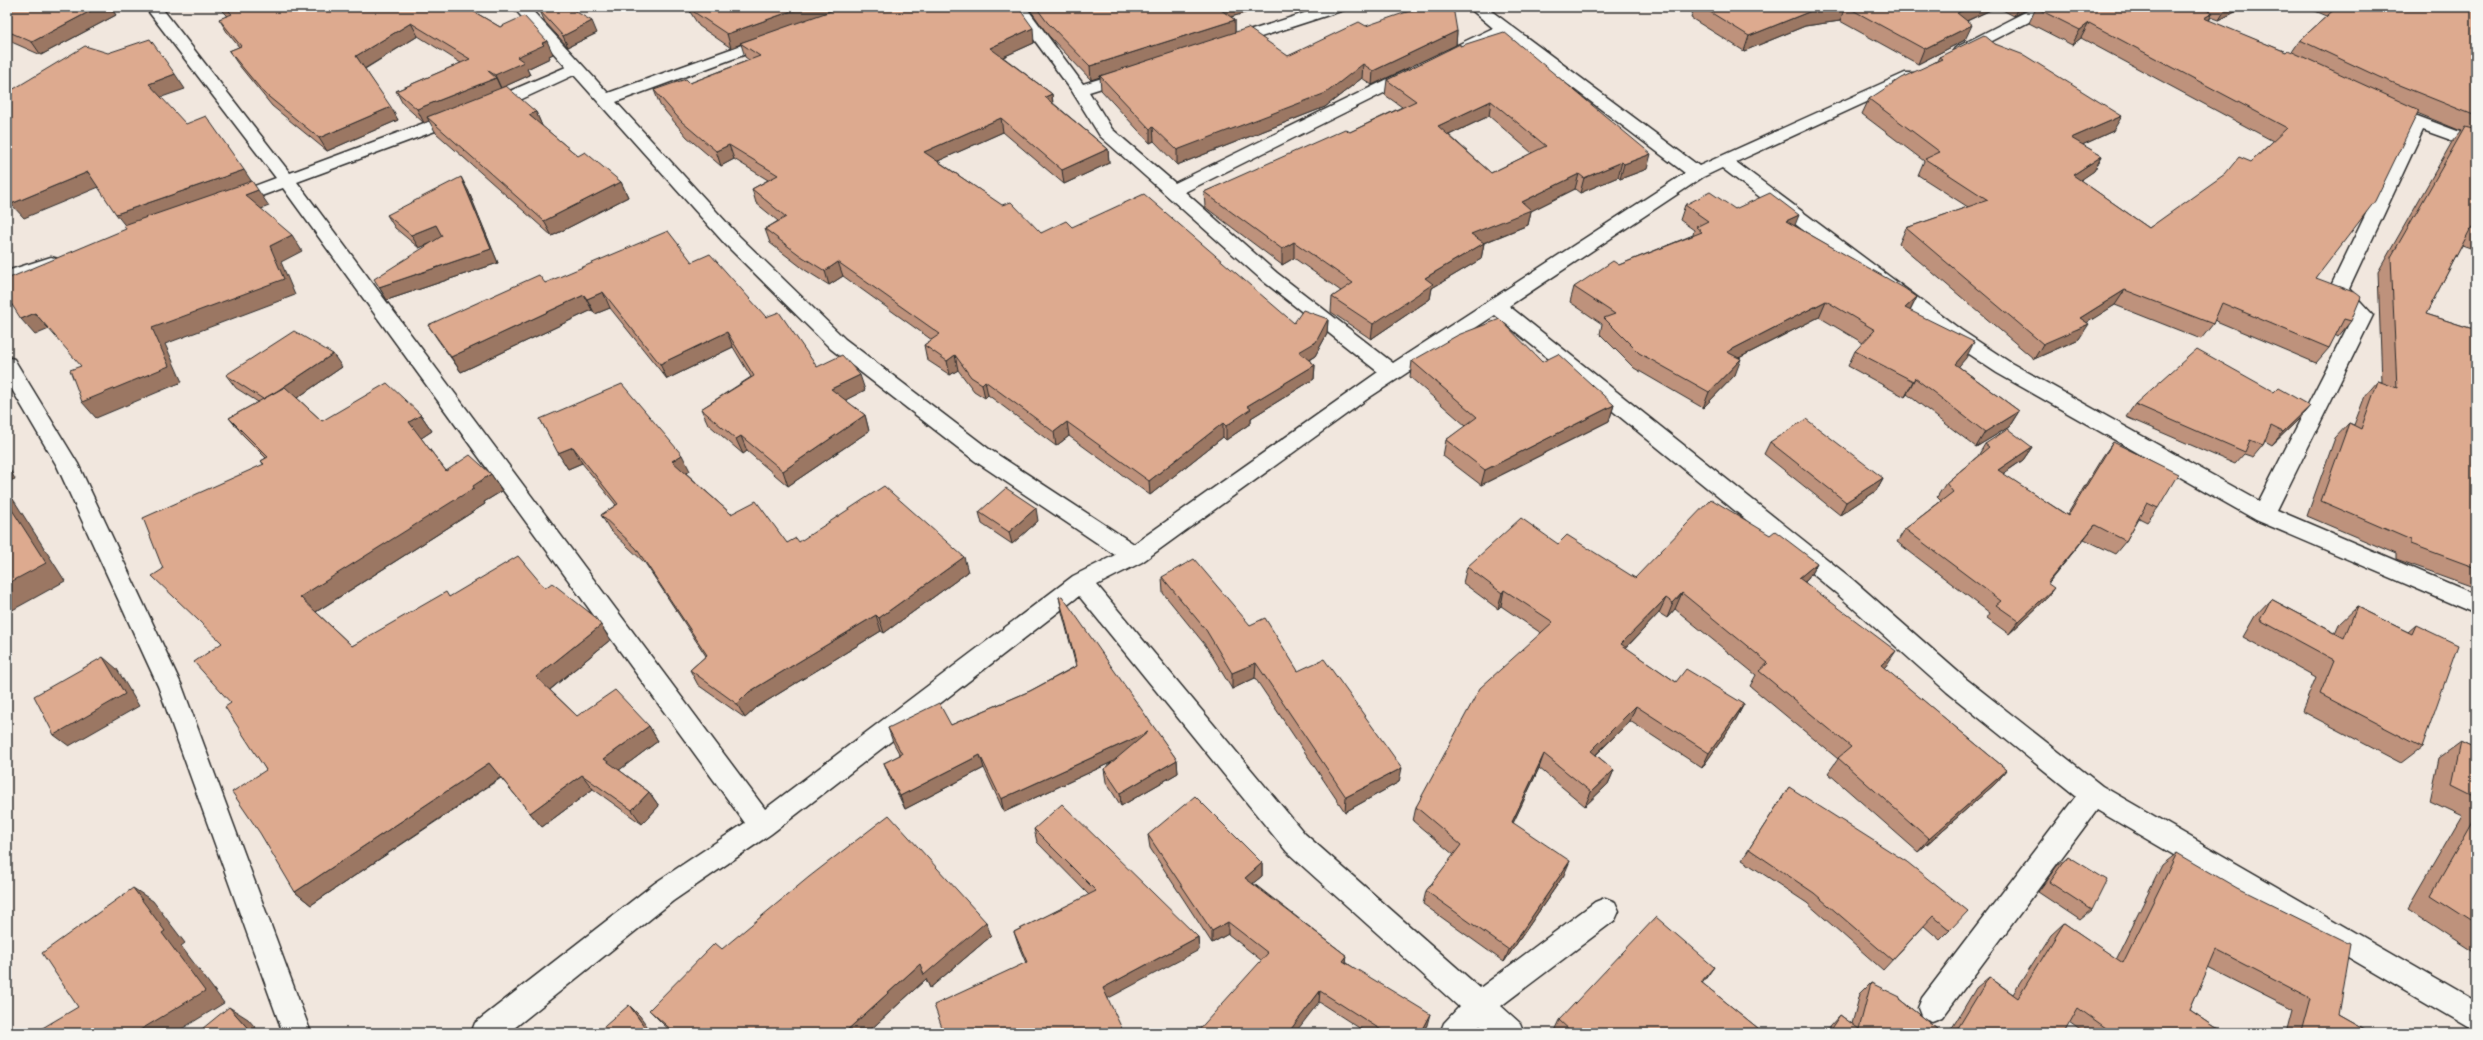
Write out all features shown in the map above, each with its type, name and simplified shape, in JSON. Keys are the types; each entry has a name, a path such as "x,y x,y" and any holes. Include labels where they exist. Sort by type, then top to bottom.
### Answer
{"street":[{"path":"153,7 288,182 762,826"},
{"path":"521,7 732,240 838,344 982,455 1134,556"},
{"path":"1018,7 1079,90 1106,132 1270,277 1393,373"},
{"path":"1212,48 1339,7"},
{"path":"1476,7 1503,29 1697,173"},
{"path":"485,1033 664,892 762,826 1080,582 1134,556 1363,392 1494,304 1697,173 1937,63 2047,7"},
{"path":"1446,57 1503,29"},
{"path":"605,100 788,34"},
{"path":"214,207 288,182 516,95 577,68"},
{"path":"1173,191 1424,68"},
{"path":"1079,90 1146,69"},
{"path":"2391,112 2418,124 2476,144"},
{"path":"2264,514 2362,316 2339,290 2418,124"},
{"path":"1723,160 1954,335 2004,368 2264,514 2476,605"},
{"path":"7,278 66,258"},
{"path":"1494,304 1844,586 1956,685 2092,794 2476,1018"},
{"path":"7,364 67,464 170,686 297,1033"},
{"path":"1080,582 1296,843 1510,1033"},
{"path":"1932,1008 2092,794"},
{"path":"1454,1033 1480,1005 1605,911"}],"building":[{"path":"7,7 98,7 32,42 7,31"},
{"path":"225,7 466,7 500,27 524,16 547,41 542,43 544,45 517,57 524,62 495,75 487,70 496,78 417,109 396,91 470,59 411,23 356,56 391,107 319,138 264,93 229,51 241,46 219,19 232,14"},
{"path":"539,7 568,7 592,21 563,36 540,11"},
{"path":"691,7 803,7 727,34 694,12"},
{"path":"842,7 1018,7 1033,28 990,48 1052,94 1045,97 1108,149 1062,170 1001,118 924,152 1002,205 1011,202 1041,233 1066,221 1072,227 1144,194 1294,323 1303,310 1328,319 1316,342 1299,352 1315,365 1247,406 1251,409 1226,426 1223,423 1149,481 1067,422 1054,432 985,381 982,384 971,377 955,355 947,361 924,345 940,334 838,262 825,271 801,256 765,229 786,217 752,189 778,175 729,145 716,151 682,122 654,90 686,79 690,83 760,56 740,43"},
{"path":"1036,7 1217,7 1235,20 1090,66 1047,22"},
{"path":"1421,7 1453,7 1457,31 1373,71 1363,64 1326,93 1177,150 1153,127 1150,129 1100,76 1248,28 1288,56 1359,22 1366,26"},
{"path":"1702,7 1839,7 1811,11 1749,36"},
{"path":"1847,7 1971,7 1957,13 1972,25 1924,49"},
{"path":"2200,7 2213,13 2204,18 2286,52 2288,50 2419,110 2375,201 2316,278 2356,293 2361,297 2351,321 2344,319 2329,348 2222,303 2213,324 2125,290 2080,318 2089,324 2043,344 1906,228 1988,200 1925,159 1940,152 1869,99 1901,78 1942,59 1939,57 1984,35 1995,44 2024,55 2122,116 2071,138 2102,156 2073,175 2149,228 2225,174 2239,157 2251,162 2287,128 2089,23 2080,30 2036,8"},
{"path":"2337,7 2476,7 2476,116 2379,77 2300,40"},
{"path":"1504,32 1651,154 1624,164 1622,162 1584,178 1579,174 1522,202 1531,210 1471,234 1484,243 1425,278 1433,284 1373,324 1332,297 1353,283 1294,242 1282,249 1204,192 1345,129 1350,132 1416,101 1387,80 1460,44 1460,46","holes":["1491,101 1546,146 1491,173 1438,126"]},
{"path":"150,39 175,74 149,84 186,124 206,116 244,170 116,214 88,172 11,204 7,198 7,93 85,46 108,53"},
{"path":"506,86 536,112 529,115 578,156 585,152 621,182 544,221 427,117"},
{"path":"2465,127 2476,130 2476,230 2471,228 2426,314 2476,330 2476,568 2411,544 2411,540 2321,501 2349,423 2361,429 2378,381 2397,388 2391,257"},
{"path":"461,177 491,249 379,287 374,279 442,236 436,225 411,235 387,215"},
{"path":"252,181 258,190 245,195 292,235 270,246 284,279 152,328 169,366 82,402 70,370 81,366 35,313 21,319 7,297 7,279 126,229 124,225"},
{"path":"1710,192 1735,209 1770,193 1799,215 1786,221 1904,288 1917,297 1905,308 1974,342 1955,364 2019,411 1985,432 1915,378 1913,381 1855,351 1875,330 1826,301 1727,352 1741,359 1709,392 1639,353 1604,318 1615,314 1574,287 1613,261 1619,265 1702,232 1696,227 1708,221 1685,205"},
{"path":"668,231 692,262 710,254 766,317 779,312 817,367 842,355 860,375 831,389 865,415 783,471 741,436 736,439 701,409 754,376 727,332 660,364 603,292 587,299 584,295 451,357 428,325 539,275 545,283"},
{"path":"1500,319 1542,362 1558,354 1614,405 1485,470 1446,440 1477,417 1412,361 1458,335"},
{"path":"294,331 333,354 263,399 226,375"},
{"path":"2197,349 2274,392 2278,388 2310,406 2283,432 2271,426 2263,445 2250,440 2245,452 2135,404"},
{"path":"387,383 421,415 409,422 446,471 470,455 491,474 473,486 474,488 300,597 352,646 446,592 449,597 518,556 545,588 552,583 594,616 601,625 536,677 577,716 615,690 649,726 604,759 649,792 632,810 582,775 530,813 489,763 295,892 260,833 232,792 266,770 225,707 231,703 194,662 222,643 152,576 163,569 143,518 264,464 261,461 268,457 229,418 285,387 322,421"},
{"path":"622,384 682,455 672,461 731,514 756,501 787,543 796,538 799,542 884,486 964,557 879,618 876,615 749,692 737,704 690,670 707,655 636,548 601,515 618,504 573,447 558,453 540,419"},
{"path":"1806,419 1883,478 1846,502 1770,442"},
{"path":"2008,429 2032,447 1998,470 2068,516 2113,442 2178,474 2158,508 2147,503 2126,541 2095,525 2047,583 2054,588 2019,621 1996,605 2001,601 1905,529 1953,492 1946,483 1989,447 1985,444"},
{"path":"1006,488 1036,508 1009,532 979,512"},
{"path":"1711,499 1770,535 1775,531 1817,563 1799,578 1896,651 1881,665 2007,770 1929,839 1838,758 1851,747 1759,671 1768,663 1682,593 1673,603 1666,598 1621,644 1676,682 1686,669 1744,704 1709,753 1636,706 1591,751 1614,770 1591,792 1544,754 1512,822 1570,861 1509,950 1426,891 1461,845 1416,807 1480,688 1553,622 1504,590 1502,593 1467,567 1521,518 1558,544 1567,535 1635,578"},
{"path":"7,502 46,563 7,584"},
{"path":"1194,559 1250,625 1265,618 1298,671 1324,659 1402,768 1346,797 1256,663 1232,673 1206,630 1162,577"},
{"path":"1062,596 1177,760 1120,793 1104,769 1148,732 1001,799 980,755 900,796 884,763 902,754 888,728 939,703 951,725 1030,691 1077,666 1059,597"},
{"path":"2271,599 2344,638 2357,607 2412,634 2416,625 2458,645 2422,747 2320,694 2334,660 2260,620"},
{"path":"103,657 125,694 54,735 34,696"},
{"path":"2461,742 2476,749 2476,797 2452,785"},
{"path":"1789,787 1907,862 1968,911 1950,930 1933,916 1892,960 1814,893 1749,849"},
{"path":"1195,796 1262,863 1245,878 1347,956 1343,961 1430,1014 1420,1033 1386,1033 1320,991 1291,1029 1295,1033 1196,1033 1268,953 1228,922 1212,931 1148,835"},
{"path":"1062,804 1198,937 1103,988 1124,1033 944,1033 934,1005 1027,962 1014,932 1096,891 1034,829"},
{"path":"889,815 986,922 924,975 920,964 844,1033 833,1033 830,1030 828,1033 675,1033 649,1010 715,943 722,949 809,877"},
{"path":"2476,816 2476,924 2431,895"},
{"path":"2177,853 2237,888 2350,944 2338,1015 2370,1033 2302,1033 2311,999 2216,950 2190,1010 2215,1027 2230,1033 2113,1033 2078,1008 2064,1033 1955,1033 1989,977 2018,998 2064,923 2123,963"},
{"path":"2068,856 2107,880 2092,910 2049,882"},
{"path":"133,888 165,931 162,933 205,991 135,1033 34,1033 78,1007 42,953"},
{"path":"1656,917 1714,967 1701,982 1764,1033 1573,1033 1559,1020"},
{"path":"1871,983 1900,997 1899,999 1942,1033 1828,1033 1840,1015 1859,1029"},
{"path":"629,1005 649,1033 597,1033"},
{"path":"229,1007 252,1033 197,1033"}]}
